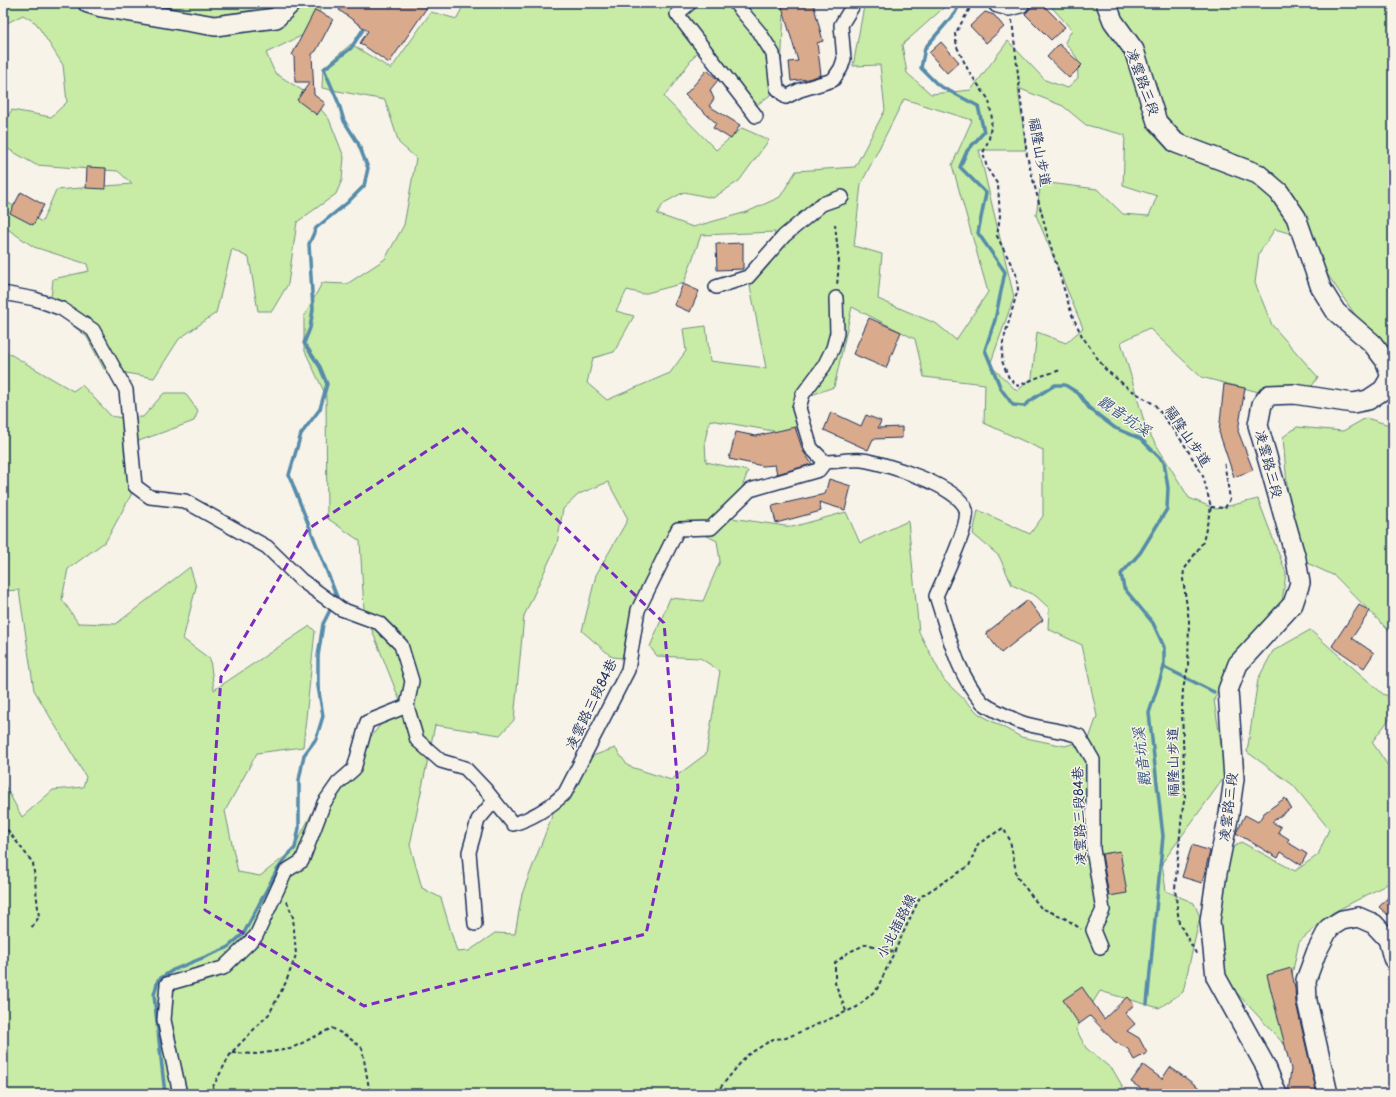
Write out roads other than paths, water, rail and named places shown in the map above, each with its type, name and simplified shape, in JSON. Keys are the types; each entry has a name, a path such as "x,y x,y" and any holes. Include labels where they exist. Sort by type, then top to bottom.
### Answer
{"street":[{"path":"88,3 101,7 215,26 276,18 291,3"},
{"path":"690,3 677,14 756,116"},
{"path":"735,3 760,33 773,54 777,88 786,97 800,90 833,80 841,68 844,59 841,25 852,7"},
{"name":"凌雲路三段","path":"1106,3 1113,21 1134,50 1157,122 1176,143 1258,174 1279,192 1296,217 1321,288 1336,312 1372,343 1385,360 1390,373 1389,380 1383,390 1368,400 1352,404 1294,394 1269,395 1262,404 1258,425 1296,559 1300,583 1293,604 1238,664 1228,690 1234,779 1230,814 1217,873 1210,921 1216,977 1266,1068 1277,1094"},
{"path":"716,287 748,277 784,236 822,204 842,197"},
{"path":"3,293 35,299 62,309 93,330 126,390 135,486 150,497 185,501 267,547 301,580 341,609 379,623 401,645 412,681 407,706 367,722 354,769 338,783 324,803 302,861 286,871 256,936 223,968 167,984 164,1020 180,1094"},
{"path":"825,462 811,448 799,408 803,394 824,366 833,348 837,333 836,298"},
{"name":"凌雲路三段84巷","path":"407,706 417,740 441,761 465,768 485,789 513,824 530,820 549,807 565,793 628,670 638,610 678,529 711,528 750,490 818,470 825,462 860,460 887,465 945,488 959,499 966,510 966,524 936,596 964,678 983,703 1019,721 1042,728 1060,730 1079,736 1093,760 1093,849 1103,910 1093,930 1100,948"},
{"path":"475,924 469,852 478,820 494,801"},
{"path":"1328,1094 1307,1001 1306,980 1316,953 1329,928 1342,920 1358,917 1374,924 1388,939 1393,958"}],"waterway":[{"name":"觀音坑溪","path":"960,3 955,13 925,48 921,68 938,85 978,106 984,132 967,151 960,167 986,193 978,233 1005,272 995,320 985,350 1001,389 1013,405 1024,406 1055,385 1065,385 1078,393 1089,408 1115,428 1141,439 1164,462 1168,488 1167,509 1140,553 1121,574 1124,588 1153,623 1164,647 1164,667 1149,713 1163,836 1147,1004"},
{"path":"335,601 337,597 289,475 301,434 320,409 327,384 320,367 304,343 310,328 313,309 309,244 316,228 347,203 364,186 368,168 358,143 344,121 339,104 324,69 351,48 366,25"},
{"path":"165,1094 154,995 158,980 173,970 227,948 244,933 277,870 295,848 299,828 299,780 304,755 316,739 323,716 318,686 318,656 323,624 332,606"},
{"path":"1164,667 1214,692"}]}
